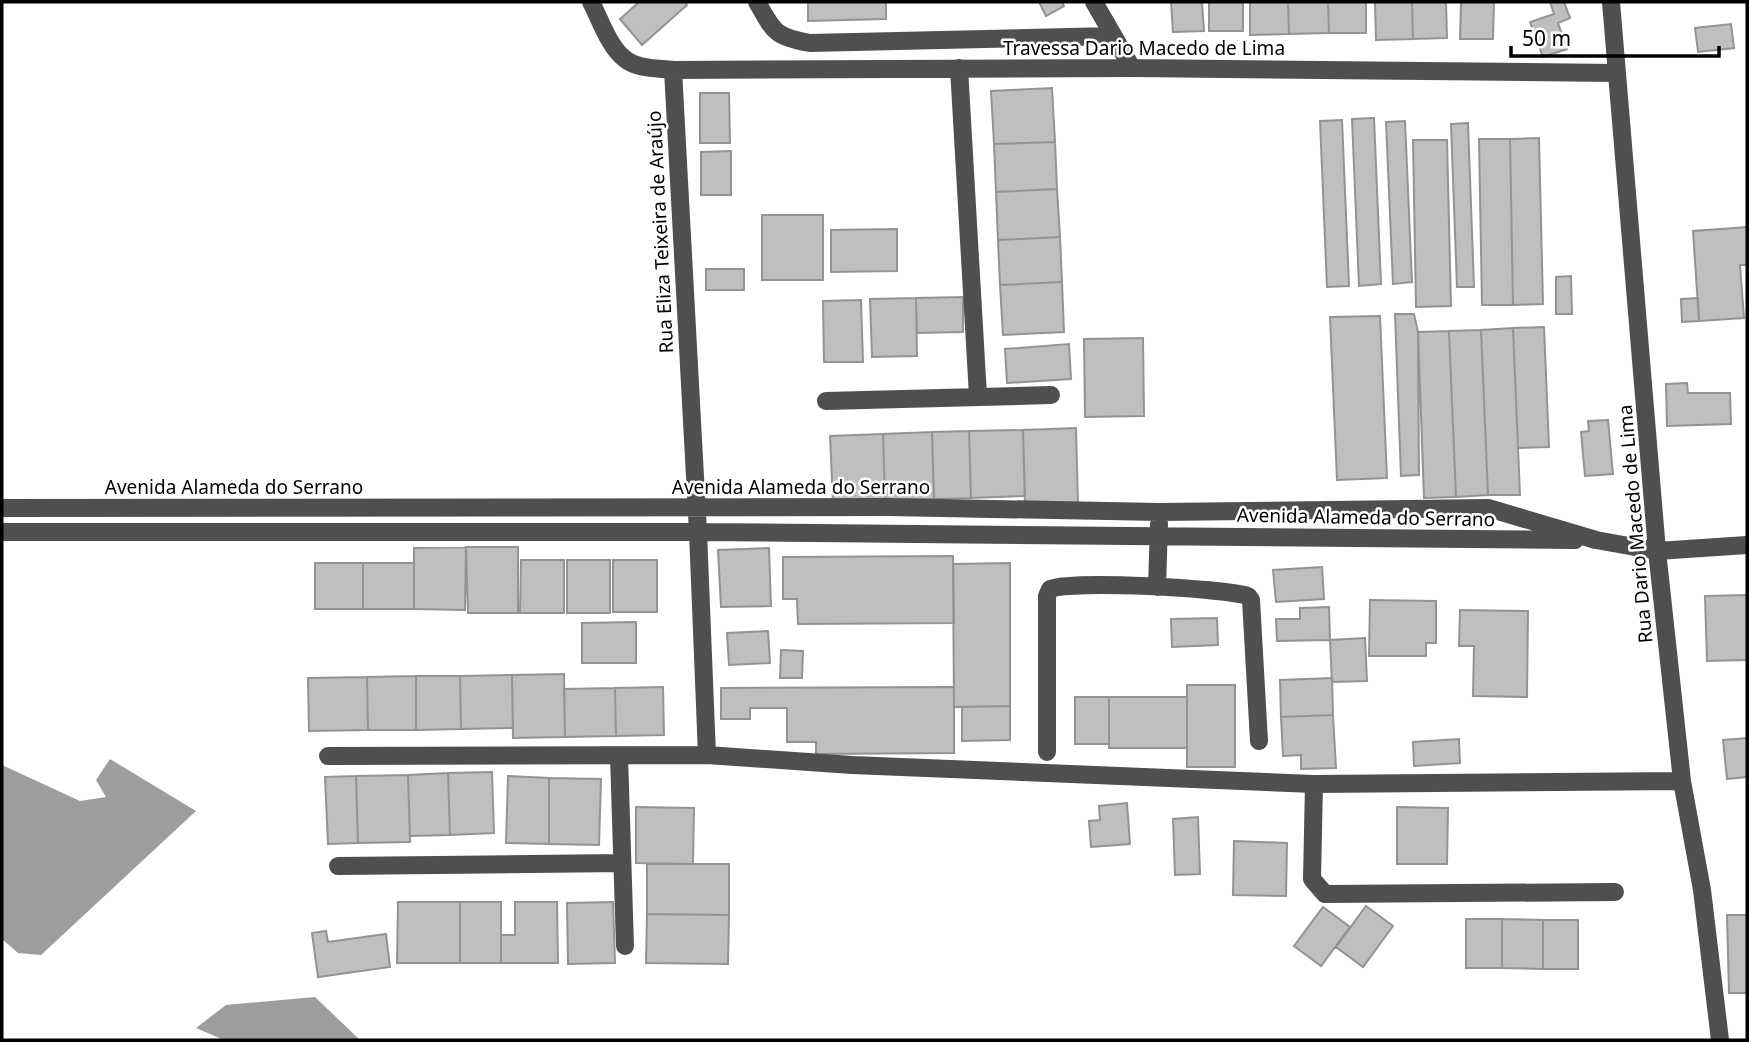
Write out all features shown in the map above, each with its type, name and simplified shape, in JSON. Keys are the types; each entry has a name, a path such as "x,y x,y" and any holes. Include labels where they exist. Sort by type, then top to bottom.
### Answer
{"street":[{"path":"591,2 613,44 625,59 638,65 673,70"},
{"path":"757,2 772,28 785,39 810,43 1112,36"},
{"path":"1094,2 1132,68"},
{"name":"Rua Dario Macedo de Lima","path":"1611,2 1657,551 1682,781 1702,890 1720,1040"},
{"path":"959,68 978,396"},
{"name":"Travessa Dario Macedo de Lima","path":"673,70 1132,68 1616,73"},
{"name":"Rua Eliza Teixeira de Araújo","path":"673,70 698,532 706,755"},
{"path":"826,401 1051,395"},
{"name":"Avenida Alameda do Serrano","path":"2,508 889,508 1159,512 1488,508 1596,540 1657,551 1747,545"},
{"path":"1157,587 1159,512"},
{"name":"Avenida Alameda do Serrano","path":"2,532 698,532 1596,540"},
{"path":"1047,752 1047,596 1050,589 1069,586 1157,587 1243,594 1251,600 1259,741"},
{"path":"328,756 706,755 852,765 1314,784 1682,781"},
{"path":"620,756 625,946"},
{"path":"1314,784 1312,880 1325,894 1615,892"},
{"path":"338,866 622,863"}],"shaded area":[{"path":"110,759 196,811 41,955 18,953 2,939 2,765 80,801 106,797 96,780"},
{"path":"315,997 360,1040 224,1040 196,1028 226,1005"}],"building":[{"path":"639,2 684,2 687,5 642,45 620,19"},
{"path":"808,2 886,2 886,19 808,21"},
{"path":"1039,2 1062,2 1064,6 1046,16"},
{"path":"1171,2 1202,2 1204,31 1173,32"},
{"path":"1209,2 1243,2 1243,31 1209,31"},
{"path":"1250,2 1288,2 1289,34 1250,35"},
{"path":"1288,2 1328,2 1329,33 1289,34"},
{"path":"1328,2 1366,2 1366,33 1329,33"},
{"path":"1375,2 1412,2 1413,39 1376,40"},
{"path":"1412,2 1446,2 1447,38 1413,39"},
{"path":"1461,2 1494,2 1493,39 1460,39"},
{"path":"1550,2 1564,2 1570,18 1558,23 1567,49 1543,57 1530,22 1554,14"},
{"path":"1731,24 1734,48 1698,52 1695,28"},
{"path":"1052,88 1055,142 994,144 991,91"},
{"path":"700,93 729,93 730,143 700,143"},
{"path":"1374,118 1381,284 1359,286 1352,119"},
{"path":"1342,120 1349,286 1327,287 1320,121"},
{"path":"1405,121 1412,282 1393,284 1386,122"},
{"path":"1468,123 1474,287 1457,287 1451,124"},
{"path":"1539,138 1543,304 1513,305 1510,139"},
{"path":"1479,139 1510,139 1513,305 1482,305"},
{"path":"1413,140 1447,140 1451,306 1416,307"},
{"path":"1055,142 1057,189 996,192 994,144"},
{"path":"731,151 731,195 701,195 701,152"},
{"path":"1057,189 1060,237 998,240 996,192"},
{"path":"762,215 823,215 823,280 762,280"},
{"path":"1747,227 1747,265 1740,265 1744,318 1699,321 1693,231"},
{"path":"897,229 897,271 831,272 831,230"},
{"path":"1060,237 1062,282 1000,285 998,240"},
{"path":"706,269 744,269 744,290 706,290"},
{"path":"1571,276 1572,314 1556,314 1556,277"},
{"path":"1062,282 1064,332 1003,335 1000,285"},
{"path":"963,297 963,332 917,333 916,298"},
{"path":"916,298 917,356 872,357 870,299"},
{"path":"1698,298 1699,321 1682,322 1681,299"},
{"path":"861,300 863,362 824,362 823,301"},
{"path":"1395,314 1414,314 1418,332 1419,475 1401,476"},
{"path":"1380,316 1387,478 1337,480 1330,317"},
{"path":"1544,327 1549,447 1518,448 1513,328"},
{"path":"1513,328 1520,495 1488,495 1481,330"},
{"path":"1481,330 1488,495 1456,497 1449,331"},
{"path":"1449,331 1456,497 1424,498 1418,332"},
{"path":"1143,338 1144,416 1085,417 1084,339"},
{"path":"1069,344 1071,379 1007,383 1005,349"},
{"path":"1687,383 1688,393 1730,393 1731,424 1667,426 1666,384"},
{"path":"1608,420 1613,474 1585,476 1581,432 1589,431 1588,421"},
{"path":"1076,428 1078,504 1025,506 1023,430"},
{"path":"1023,430 1025,496 971,498 969,431"},
{"path":"969,431 971,498 934,499 932,432"},
{"path":"932,432 934,499 885,500 883,434"},
{"path":"883,434 885,500 833,502 830,436"},
{"path":"466,547 465,610 414,609 414,548"},
{"path":"466,547 518,547 518,613 468,613"},
{"path":"769,548 771,606 721,607 718,550"},
{"path":"953,556 954,623 798,624 797,599 783,599 783,557"},
{"path":"521,560 564,560 564,613 520,613"},
{"path":"567,560 610,560 610,613 567,613"},
{"path":"613,560 657,560 657,612 613,612"},
{"path":"315,563 363,563 363,609 315,609"},
{"path":"363,563 414,563 414,609 363,609"},
{"path":"1010,563 1010,706 954,707 953,564"},
{"path":"1322,567 1324,599 1276,602 1273,570"},
{"path":"1747,595 1747,660 1707,661 1705,596"},
{"path":"1370,600 1436,601 1436,643 1426,643 1426,656 1369,656"},
{"path":"1329,607 1330,640 1277,641 1276,619 1300,619 1300,608"},
{"path":"1460,610 1528,611 1527,697 1473,696 1474,646 1459,646"},
{"path":"1217,618 1218,645 1172,647 1171,619"},
{"path":"636,622 636,663 582,663 582,623"},
{"path":"768,631 770,663 729,665 727,633"},
{"path":"1365,638 1367,681 1332,682 1330,640"},
{"path":"781,650 803,651 802,678 780,678"},
{"path":"564,674 565,737 513,738 512,675"},
{"path":"512,675 513,728 461,729 460,676"},
{"path":"416,676 460,676 461,729 416,730"},
{"path":"416,676 416,730 368,730 367,677"},
{"path":"367,677 368,730 309,731 308,678"},
{"path":"1332,678 1333,715 1281,717 1280,680"},
{"path":"1187,685 1235,685 1235,767 1187,767"},
{"path":"663,687 664,735 616,736 615,688"},
{"path":"954,687 954,753 816,754 816,742 787,742 787,708 750,708 750,719 721,719 721,688"},
{"path":"615,688 616,736 565,737 564,689"},
{"path":"1075,697 1109,697 1109,744 1075,744"},
{"path":"1109,697 1187,697 1187,748 1109,748"},
{"path":"1010,706 1010,740 962,741 962,707"},
{"path":"1333,715 1336,768 1301,769 1301,755 1283,756 1281,717"},
{"path":"1747,738 1747,777 1727,779 1723,740"},
{"path":"1459,739 1460,763 1414,766 1413,742"},
{"path":"492,772 494,833 450,835 448,773"},
{"path":"448,773 450,835 410,836 408,775"},
{"path":"408,775 410,842 358,843 356,776"},
{"path":"356,776 358,843 328,844 325,777"},
{"path":"508,776 549,778 549,844 506,843"},
{"path":"549,778 601,779 599,845 549,844"},
{"path":"1127,803 1130,844 1091,847 1089,821 1100,820 1099,806"},
{"path":"636,807 694,808 693,864 636,863"},
{"path":"1397,807 1448,808 1447,864 1397,864"},
{"path":"1198,817 1200,874 1175,875 1173,819"},
{"path":"1234,841 1287,843 1286,896 1233,895"},
{"path":"647,864 729,864 729,915 647,914"},
{"path":"398,902 460,902 460,963 397,963"},
{"path":"460,902 501,902 501,963 460,963"},
{"path":"515,902 557,902 558,963 501,963 501,935 515,935"},
{"path":"613,902 615,963 568,964 567,903"},
{"path":"1366,906 1393,926 1363,967 1336,947"},
{"path":"1323,907 1350,927 1321,966 1294,946"},
{"path":"647,914 729,915 728,964 646,963"},
{"path":"1727,915 1747,915 1747,993 1729,993"},
{"path":"1466,919 1502,919 1502,968 1466,968"},
{"path":"1502,919 1543,920 1543,969 1502,968"},
{"path":"1543,920 1578,920 1578,969 1543,969"},
{"path":"326,931 328,942 386,934 390,967 318,977 312,933"}]}
